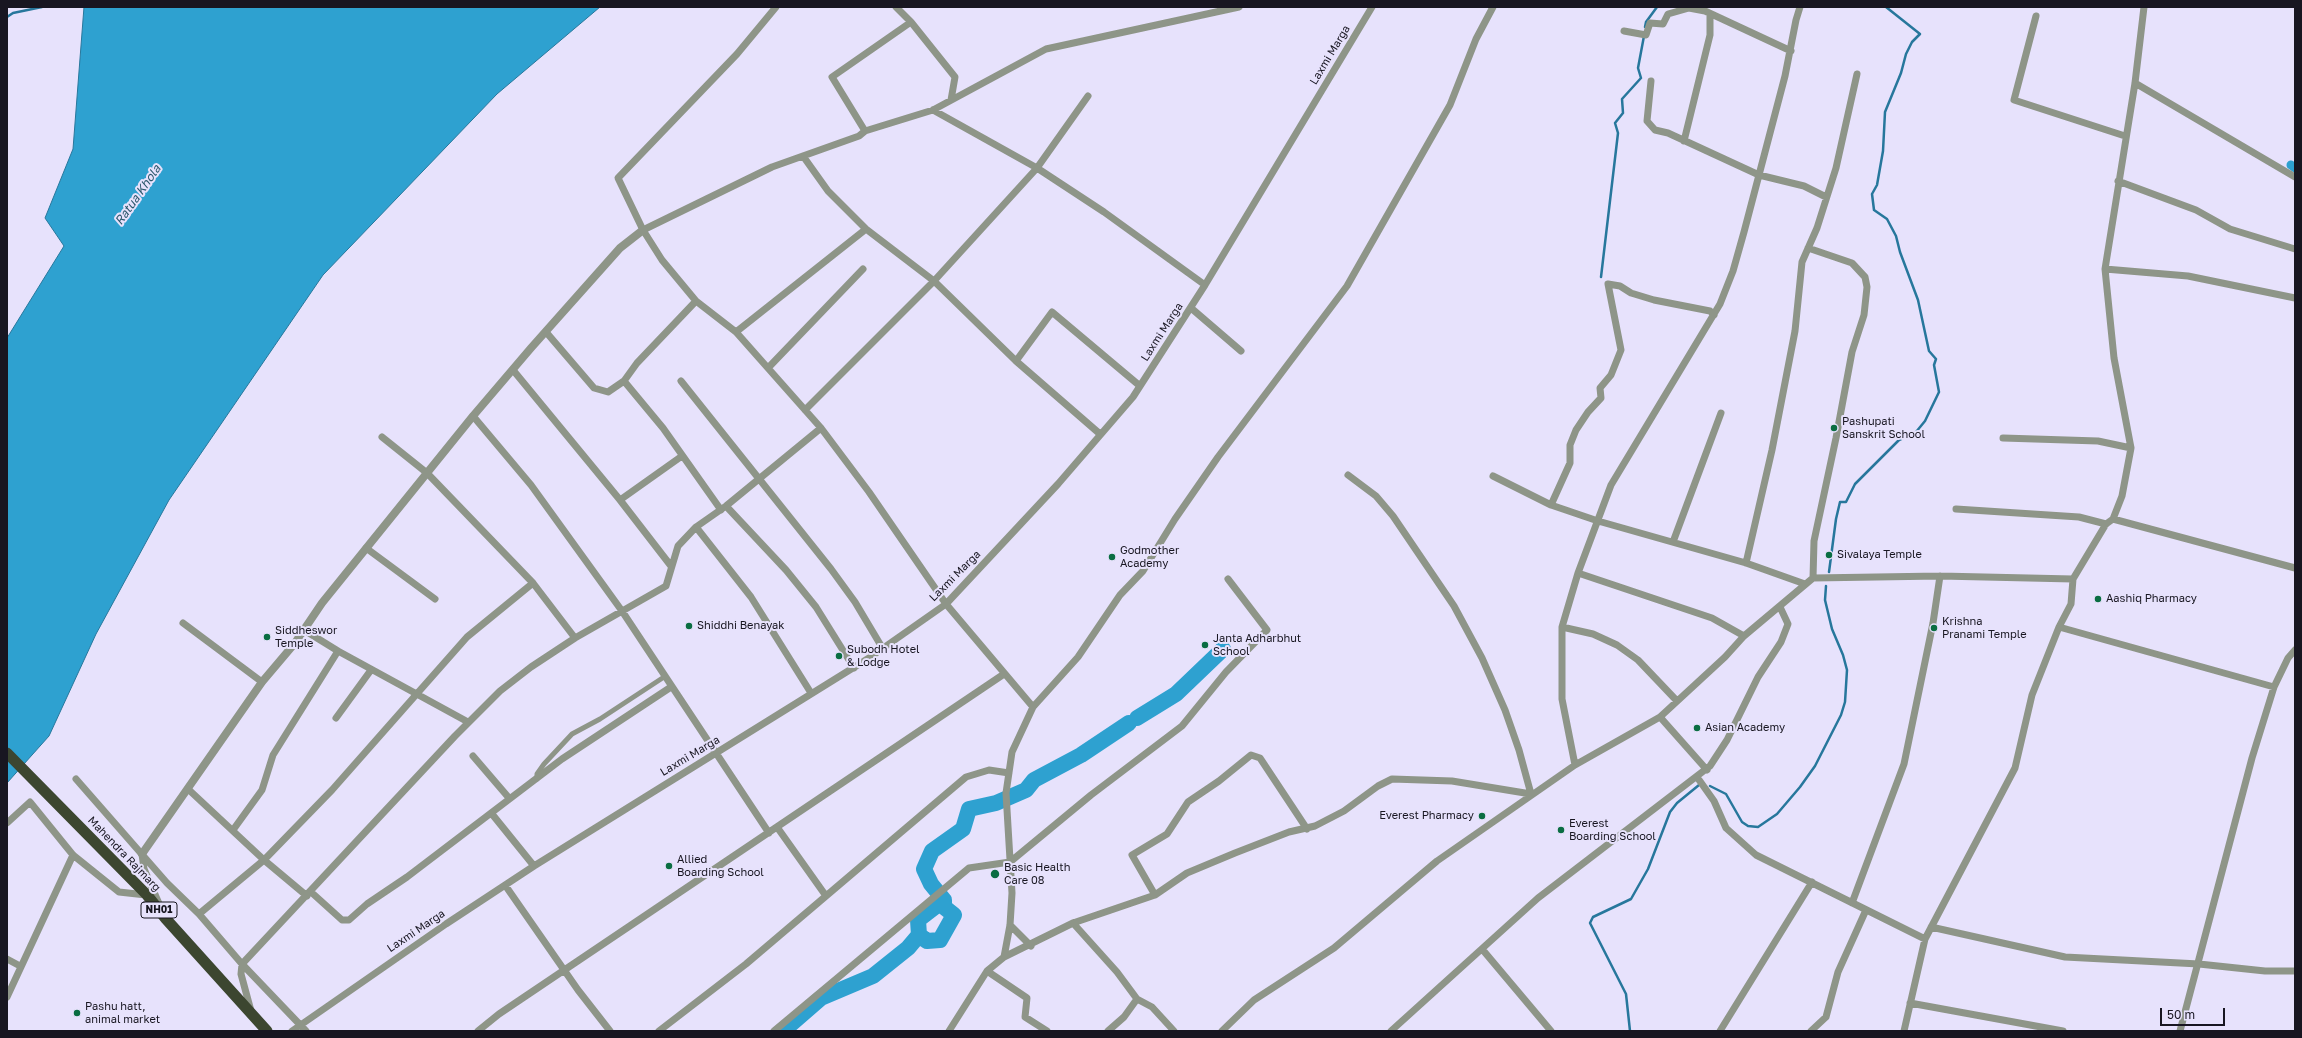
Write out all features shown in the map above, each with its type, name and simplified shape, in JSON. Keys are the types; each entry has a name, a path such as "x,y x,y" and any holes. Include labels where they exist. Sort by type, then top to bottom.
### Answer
{"highway":[{"name":"Mahendra Rajmarg","path":"7,753 45,794 147,895 166,919 267,1031"}],"street":[{"path":"776,7 737,54 618,178 643,230 662,260 696,301 736,332 821,428 869,492 946,604 1033,707"},
{"path":"896,7 955,78 951,100"},
{"path":"166,919 144,869 142,854 262,682 304,630 322,603 473,416 620,248 643,230 772,167 859,136 865,131 933,110 1046,49 1239,7"},
{"name":"Laxmi Marga","path":"292,1031 446,924 534,866 854,668 946,604 1058,484 1140,386 1191,308 1372,7"},
{"path":"1004,957 1010,925 1012,893 1006,793 1012,752 1033,707 1078,657 1120,595 1143,571 1175,519 1218,457 1347,286 1450,104 1476,39 1493,7"},
{"path":"1575,765 1562,699 1562,628 1578,573 1611,485 1714,315 1733,271 1791,51 1796,20 1800,7"},
{"path":"1904,1031 1925,939 2015,768 2032,695 2059,627 2071,604 2073,579 2106,524 2112,519 2122,496 2131,448 2114,358 2104,269 2135,84 2144,7"},
{"path":"1624,31 1646,35 1650,23 1663,24 1668,14 1689,8 1710,14 1791,51"},
{"path":"1684,141 1710,35 1710,14"},
{"path":"2036,16 2014,100 2126,136"},
{"path":"865,131 832,77 910,22"},
{"path":"1746,563 1792,346 1802,262 1817,228 1840,153 1857,74"},
{"path":"1651,81 1647,121 1655,130 1668,133 1759,175 1804,186 1826,197"},
{"path":"2135,84 2295,177"},
{"path":"805,410 934,281 1037,168 1088,96"},
{"path":"933,110 1037,168 1104,212 1205,285"},
{"path":"802,156 828,191 866,229 934,281 1016,361 1100,434"},
{"path":"2118,181 2196,210 2230,229 2295,249"},
{"path":"736,332 866,229"},
{"path":"1808,248 1852,263 1866,277 1868,287 1864,315 1852,352 1836,438 1814,541 1813,578"},
{"path":"768,368 863,269"},
{"path":"2104,269 2188,276 2295,298"},
{"path":"1551,505 1570,462 1570,446 1576,430 1588,412 1601,398 1600,388 1611,375 1620,350 1608,284 1620,286 1631,293 1654,300 1710,311 1714,315"},
{"path":"546,332 594,388 608,392 624,381 637,363 696,301"},
{"path":"1191,308 1241,351"},
{"path":"1016,361 1052,312 1140,386"},
{"path":"513,370 620,500 671,566"},
{"path":"624,381 723,508 786,570 816,607 854,668"},
{"path":"681,381 759,478 855,602 883,649"},
{"path":"1673,542 1721,413"},
{"path":"473,416 531,485 622,611 664,677 699,726 769,833"},
{"path":"251,1012 241,974 242,964 468,722 500,691 575,638 666,586 678,546 696,527 723,508 821,428"},
{"path":"382,437 426,473 533,583 575,638"},
{"path":"2003,438 2098,441 2131,448"},
{"path":"620,500 682,456"},
{"path":"1348,475 1376,496 1393,516 1454,606 1482,658 1505,710 1519,750 1530,794"},
{"path":"1493,476 1551,505 1598,521 1746,563 1804,584"},
{"path":"1956,509 2079,517 2106,524"},
{"path":"2112,519 2295,568"},
{"path":"696,527 752,597 811,694"},
{"path":"366,548 435,599"},
{"path":"1578,573 1712,618 1744,636"},
{"path":"1852,903 1904,764 1933,623 1940,576"},
{"path":"1222,1031 1254,1000 1334,948 1438,861 1530,794 1575,765 1660,716 1744,636 1813,578 1940,576 2073,579"},
{"path":"774,1031 941,889 969,868 1010,862 1091,795 1182,726 1226,672 1263,637 1267,630 1228,579"},
{"path":"199,914 264,860 332,790 414,694 467,637 533,583"},
{"path":"1390,1031 1422,1005 1538,898 1707,770 1727,740 1758,677 1781,642 1788,624 1780,607"},
{"path":"183,623 262,682"},
{"path":"2059,627 2274,687"},
{"path":"1562,628 1593,634 1617,645 1638,660 1677,701"},
{"path":"304,630 371,670 468,722"},
{"path":"2180,1031 2199,964 2252,758 2274,687 2288,658 2295,650"},
{"path":"233,830 262,790 273,755 338,651"},
{"path":"336,718 371,670"},
{"path":"478,1031 500,1014 1004,674"},
{"path":"537,779 537,774 544,764 572,734 600,719 664,677"},
{"path":"188,789 264,860 342,920 349,920 367,904 407,877 467,830 492,814 509,798 598,734 671,687"},
{"path":"1660,716 1707,770"},
{"path":"1155,895 1132,855 1167,834 1188,802 1219,781 1251,755 1260,758 1307,830"},
{"path":"473,756 509,798"},
{"path":"659,1031 746,964 966,777 989,770 1009,772"},
{"path":"1697,777 1714,801 1726,828 1756,854 1925,939"},
{"path":"76,779 167,883 199,914 242,964 306,1031"},
{"path":"949,1031 987,971 1004,957 1031,946 1073,923 1155,895 1187,874 1289,832 1307,830 1344,812 1378,786 1392,780 1452,781 1530,794"},
{"path":"7,823 30,802 73,855 119,892 147,895"},
{"path":"492,814 534,866"},
{"path":"777,827 826,896"},
{"path":"7,997 20,966 73,855"},
{"path":"1720,1031 1812,882"},
{"path":"505,885 564,971 610,1031"},
{"path":"1812,1031 1826,1017 1838,972 1866,910"},
{"path":"1073,923 1117,972 1137,999 1152,1007 1174,1031"},
{"path":"1010,925 1031,946"},
{"path":"1931,927 2065,957 2199,964 2265,971 2295,971"},
{"path":"1482,949 1551,1031"},
{"path":"7,959 20,966"},
{"path":"987,971 1027,998 1025,1017 1047,1031"},
{"path":"1108,1031 1124,1017 1137,999"},
{"path":"1910,1003 2064,1031"}],"water":[{"name":"Ratua Khola","path":"84,7 600,7 497,94 323,275 169,500 96,634 49,736 7,783 7,338 64,246 45,218 73,149"}],"waterway":[{"path":"7,17 13,13 42,7"},
{"path":"1645,27 1646,22 1657,7"},
{"path":"1829,572 1836,519 1840,502 1846,502 1855,484 1899,440 1916,432 1925,421 1939,392 1934,365 1936,359 1929,351 1918,300 1900,252 1896,236 1887,219 1874,210 1872,194 1877,185 1883,151 1885,112 1901,73 1906,54 1912,42 1920,34 1886,7"},
{"path":"1601,277 1618,133 1615,123 1623,113 1622,99 1641,78 1638,68 1644,36"},
{"path":"2291,165 2295,168"},
{"path":"1710,786 1726,794 1742,822 1748,826 1758,827 1777,814 1800,787 1815,766 1841,715 1845,702 1847,670 1843,655 1832,629 1825,600 1826,586"},
{"path":"1137,718 1176,694 1223,649"},
{"path":"783,1031 821,998 873,976 908,948 919,935 918,920 944,900 931,884 924,869 932,851 963,829 969,809 996,803 1026,790 1034,780 1081,755 1129,723"},
{"path":"1630,1031 1626,994 1590,923 1593,917 1631,899 1648,869 1670,812 1677,803 1699,785"},
{"path":"919,935 927,941 940,940 954,915 944,907 944,900"}],"place":[{"name":"Pashupati Sanskrit School","path":"1834,428"},
{"name":"Sivalaya Temple","path":"1829,555"},
{"name":"Godmother Academy","path":"1112,557"},
{"name":"Aashiq Pharmacy","path":"2098,599"},
{"name":"Shiddhi Benayak","path":"689,626"},
{"name":"Krishna Pranami Temple","path":"1934,628"},
{"name":"Siddheswor Temple","path":"267,637"},
{"name":"Janta Adharbhut School","path":"1205,645"},
{"name":"Subodh Hotel & Lodge","path":"839,656"},
{"name":"Asian Academy","path":"1697,728"},
{"name":"Everest Pharmacy","path":"1482,816"},
{"name":"Everest Boarding School","path":"1561,830"},
{"name":"Allied Boarding School","path":"669,866"},
{"name":"Basic Health Care 08","path":"995,874"},
{"name":"Pashu hatt, animal market","path":"77,1013"}]}
